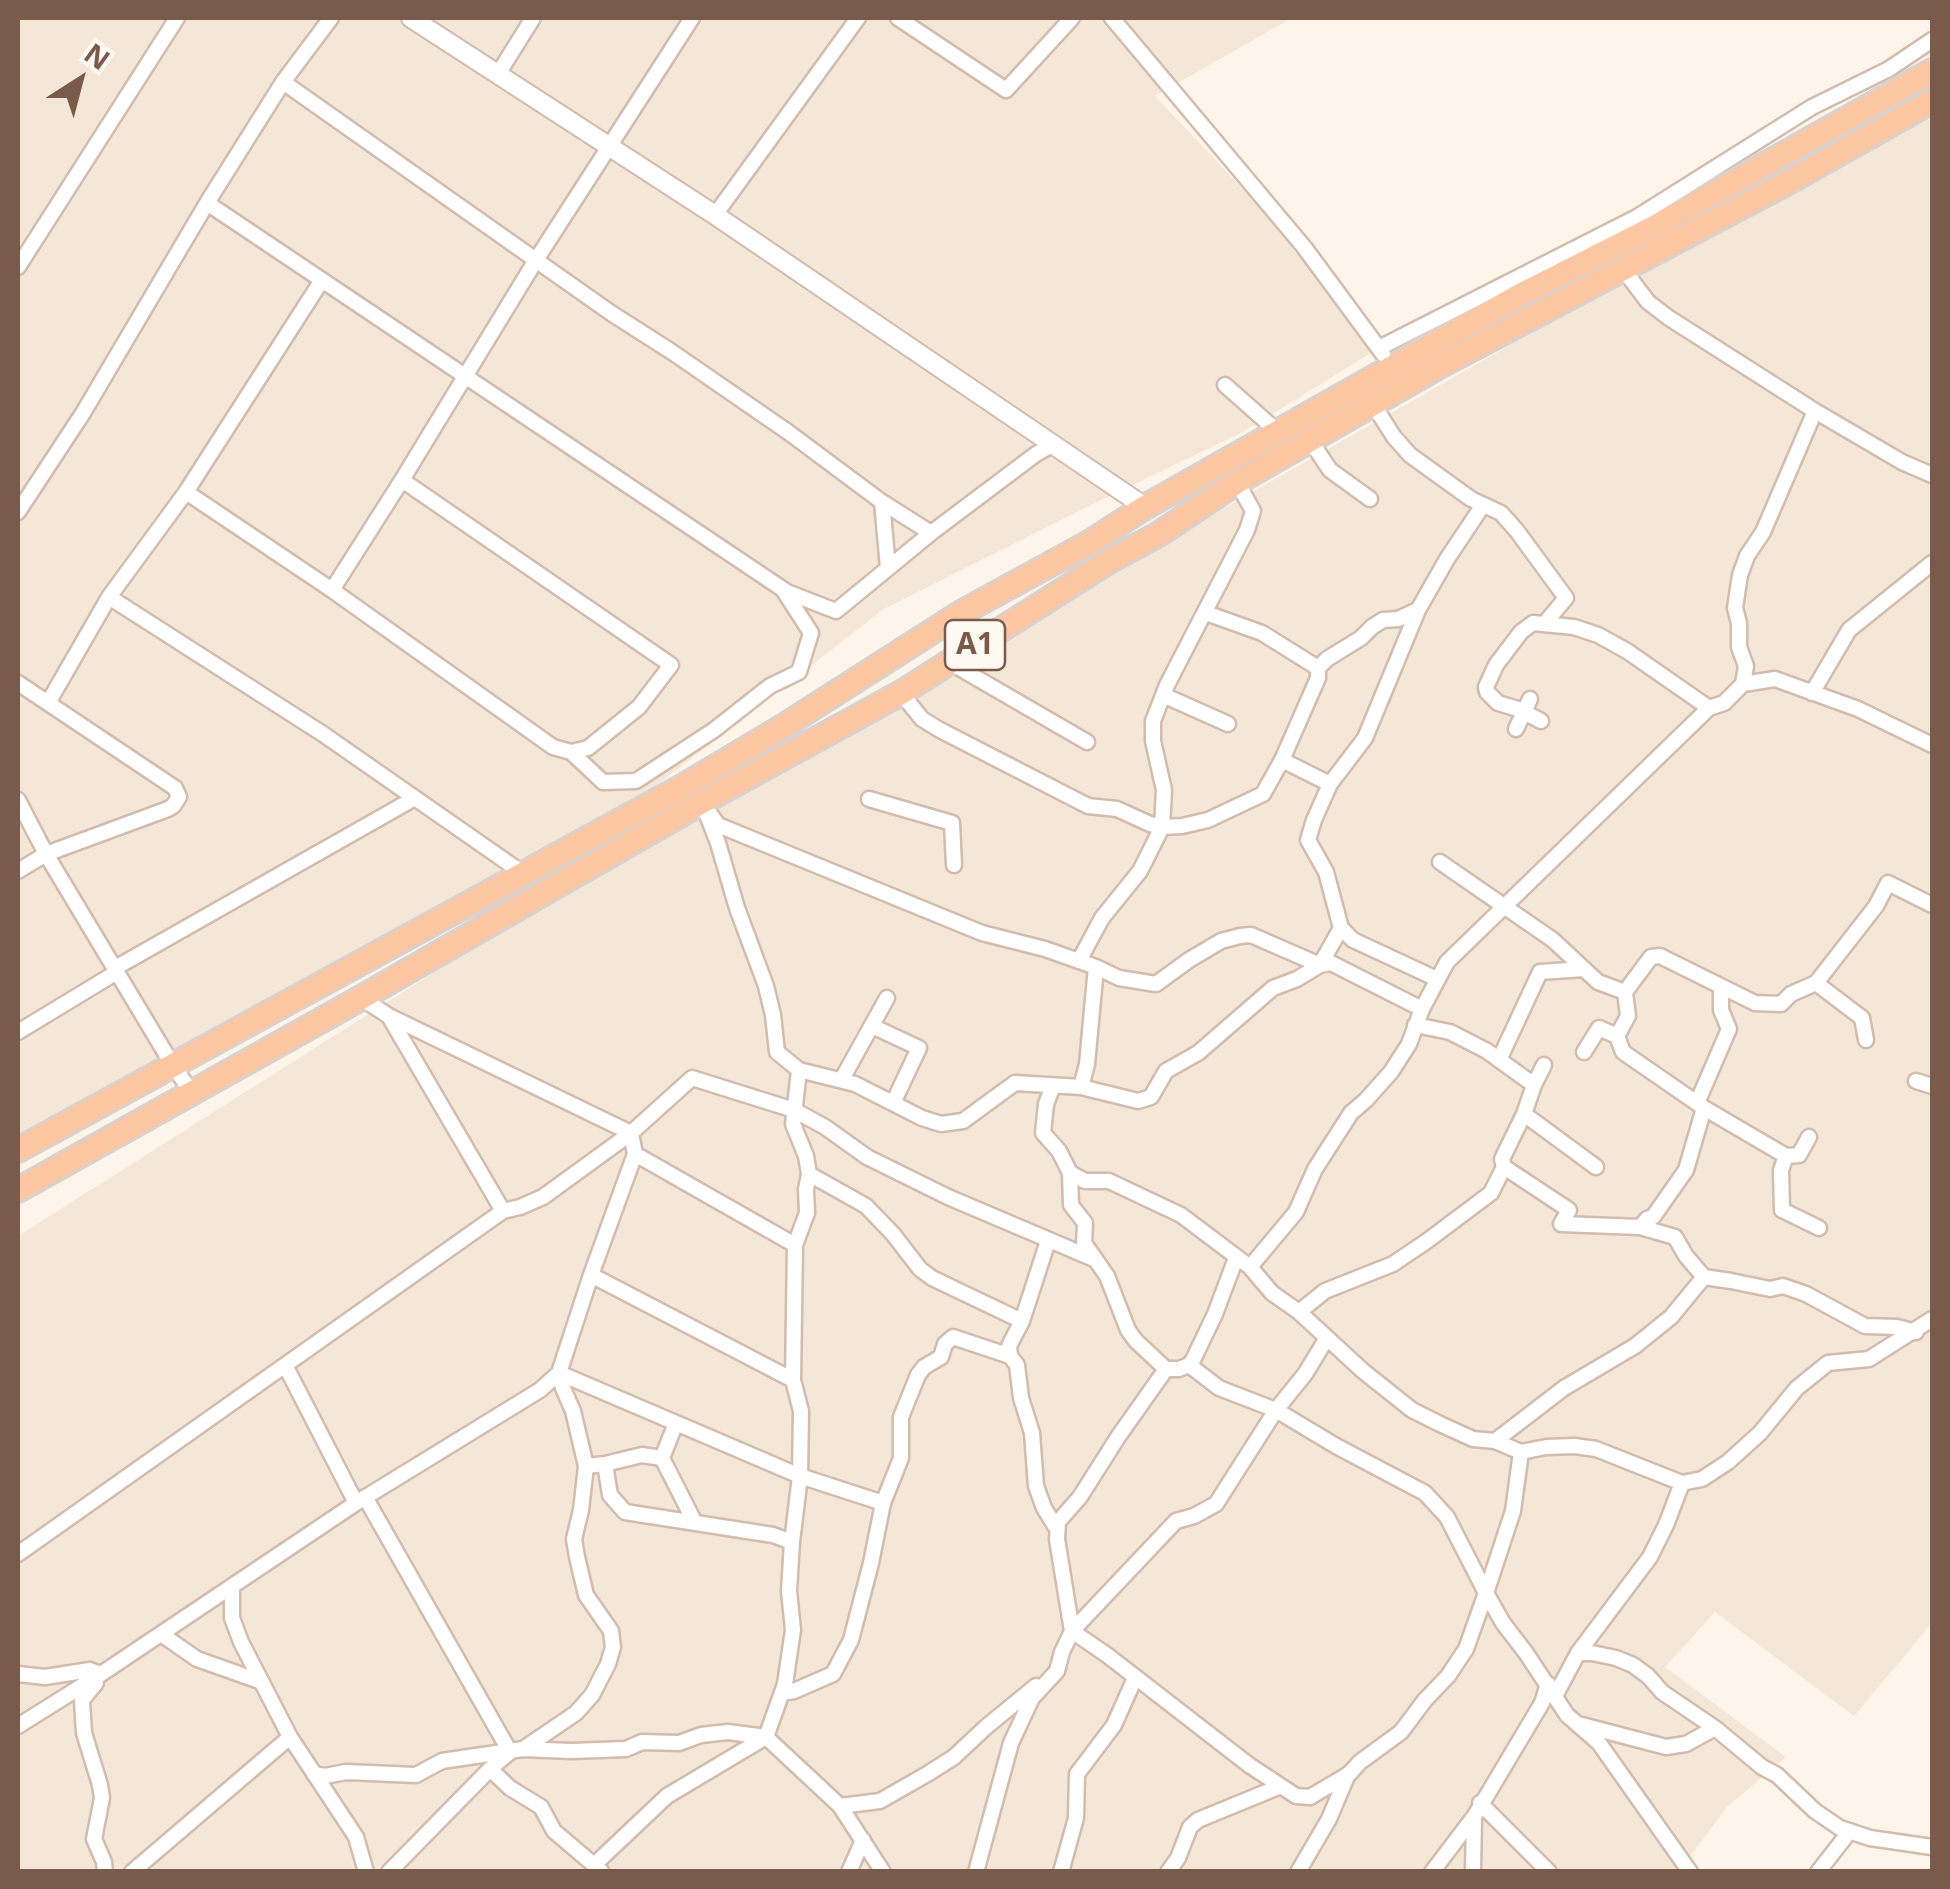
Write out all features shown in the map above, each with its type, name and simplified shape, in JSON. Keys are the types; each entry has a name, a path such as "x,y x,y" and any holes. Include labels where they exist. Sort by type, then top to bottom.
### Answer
{"highway":[{"name":"A1","path":"18,1150 682,786 961,613 1090,543 1145,507 1278,432 1385,357 1654,227 1932,71"},
{"name":"A1","path":"18,1190 901,693 1237,482 1441,365 1788,182 1932,101"}],"street":[{"path":"18,267 177,18"},
{"path":"18,512 83,414 207,203 284,82 331,18"},
{"path":"411,18 715,215 1145,507"},
{"path":"498,74 533,18"},
{"path":"332,590 536,260 692,18"},
{"path":"715,215 858,18"},
{"path":"898,18 1006,90 1072,18"},
{"path":"1112,18 1304,247 1385,357 1637,217 1812,107 1889,69 1932,40"},
{"path":"284,82 611,314 672,352 931,533"},
{"path":"207,203 784,589 836,610 931,533 1054,444"},
{"path":"1623,269 1648,302 1669,318 1814,411 1932,475"},
{"path":"48,703 109,597 186,492 322,280"},
{"path":"1225,385 1278,432"},
{"path":"1374,404 1410,455 1501,514 1517,530 1566,598 1545,623"},
{"path":"1250,1268 1296,1212 1315,1169 1345,1121 1391,1072 1410,1044 1422,1009 1447,962 1709,708 1724,703 1742,684 1746,666 1739,646 1740,622 1735,608 1740,575 1770,517 1814,411"},
{"path":"1310,440 1330,470 1370,499"},
{"path":"402,480 671,666 640,707 588,748 572,752"},
{"path":"1079,961 1102,918 1140,871 1162,826 1164,790 1153,742 1153,721 1247,530 1253,511 1237,482"},
{"path":"186,492 554,747 572,752 604,782 636,781 714,730 770,686 799,672 811,633 784,589"},
{"path":"882,502 888,568"},
{"path":"1437,978 1353,940 1341,928 1326,872 1308,840 1321,800 1364,738 1418,610 1446,559 1483,505"},
{"path":"1812,693 1849,630 1932,564"},
{"path":"109,597 323,734 524,874"},
{"path":"901,693 922,719 1088,806 1117,809 1150,824 1182,826 1208,820 1263,794 1318,678 1318,668 1384,620 1418,610"},
{"path":"1206,612 1262,633 1318,668"},
{"path":"1541,721 1527,705 1498,703 1486,687 1496,665 1522,632 1534,624 1545,623 1598,634 1709,708"},
{"path":"950,662 1087,742"},
{"path":"1742,684 1775,680 1858,710 1932,745"},
{"path":"18,683 175,788 178,796 173,806 46,854 18,871"},
{"path":"1163,695 1228,724"},
{"path":"1516,730 1527,705"},
{"path":"1282,760 1330,784"},
{"path":"18,1032 116,970 415,798"},
{"path":"869,799 952,823 954,865"},
{"path":"18,800 46,854 192,1092"},
{"path":"702,802 718,825 982,933 1079,961 1119,978 1156,984 1221,941 1240,936 1251,936 1320,965"},
{"path":"702,802 766,986 777,1052 799,1070 842,1080 941,1124 972,1116 1016,1083 1081,1087 1138,1101 1152,1097 1166,1071 1198,1053 1273,988 1320,965 1330,963 1422,1009"},
{"path":"1440,862 1553,940 1598,982 1625,992"},
{"path":"1617,1036 1628,1016 1625,992 1651,957 1660,956 1755,1003 1781,1004 1816,983 1876,906 1888,884 1932,905"},
{"path":"1320,965 1341,928"},
{"path":"1081,1087 1087,1064 1096,967"},
{"path":"1499,1060 1540,972 1584,969"},
{"path":"1816,983 1862,1018 1866,1040"},
{"path":"1640,1227 1653,1217 1686,1170 1701,1106 1729,1029 1721,1010 1720,987"},
{"path":"361,998 389,1016 631,1133"},
{"path":"842,1080 887,998"},
{"path":"389,1016 503,1211"},
{"path":"872,1026 919,1048 894,1103"},
{"path":"1416,1026 1450,1032 1487,1051 1534,1086"},
{"path":"1584,1052 1599,1028 1617,1036 1623,1052 1701,1106 1786,1156 1799,1155 1810,1137"},
{"path":"1299,1312 1325,1291 1394,1264 1491,1192 1544,1065"},
{"path":"490,1769 510,1788 541,1807 554,1831 598,1869 668,1796 766,1737 785,1684 793,1630 789,1591 800,1476 801,1411 793,1380 795,1245 807,1212 810,1174 794,1124 799,1070"},
{"path":"18,1554 503,1211 542,1197 631,1133 692,1078 794,1110 867,1157 1048,1242 1094,1259"},
{"path":"1916,1080 1932,1086"},
{"path":"1053,1086 1046,1104 1043,1133 1059,1151 1070,1173 1070,1205 1085,1223 1084,1243 1107,1276 1128,1330 1166,1369 1190,1365 1216,1314 1236,1258"},
{"path":"1524,1114 1596,1167"},
{"path":"389,1872 490,1769 576,1713 592,1695 608,1664 613,1648 611,1630 586,1595 574,1540 586,1466 560,1373 635,1154 631,1133"},
{"path":"635,1154 795,1245"},
{"path":"1786,1156 1780,1170 1782,1210 1819,1228"},
{"path":"1504,1167 1569,1210 1561,1224 1640,1227 1676,1237 1704,1278 1770,1289 1783,1286 1866,1326 1916,1332"},
{"path":"1070,1173 1085,1181 1109,1181 1181,1215 1250,1268 1272,1293 1412,1410 1472,1439 1495,1441 1521,1452 1560,1446 1596,1449 1682,1483 1702,1480 1728,1462 1760,1433 1797,1388 1828,1364 1869,1359 1932,1320"},
{"path":"810,1174 866,1206 932,1278 1022,1320"},
{"path":"1010,1356 1009,1346 1022,1320 1048,1242"},
{"path":"591,1275 793,1380"},
{"path":"1495,1441 1564,1388 1635,1346 1670,1317 1704,1278"},
{"path":"785,1684 788,1692 794,1691 833,1674 851,1640 883,1504 901,1458 901,1417 918,1375 941,1357 944,1344 953,1337 1010,1356 1018,1365 1021,1398 1032,1432 1036,1486 1058,1529"},
{"path":"976,1872 1011,1744 1032,1698 1057,1671 1072,1631 1176,1522 1216,1504 1327,1338"},
{"path":"285,1365 360,1500 516,1751"},
{"path":"1190,1365 1219,1388 1276,1410 1424,1493 1447,1517 1503,1623 1566,1714 1599,1744 1690,1872"},
{"path":"1166,1369 1080,1497 1058,1522 1057,1539 1072,1631 1296,1796 1310,1797 1349,1774 1400,1732 1466,1649 1512,1511 1521,1452"},
{"path":"560,1373 800,1476 883,1504"},
{"path":"18,1726 360,1500 540,1390 560,1373"},
{"path":"676,1423 662,1458 695,1523"},
{"path":"586,1466 642,1454 662,1458"},
{"path":"605,1464 610,1495 625,1512 773,1535 792,1542"},
{"path":"1432,1872 1477,1810 1542,1703 1650,1557 1682,1483"},
{"path":"232,1586 235,1628 290,1737 356,1838 366,1872"},
{"path":"161,1634 197,1658 262,1682"},
{"path":"1578,1653 1592,1652 1633,1665 1662,1692 1777,1775 1815,1811 1840,1828 1870,1838 1932,1847"},
{"path":"18,1674 44,1676 90,1670 102,1674"},
{"path":"840,1806 880,1800 929,1773 954,1757 1057,1671"},
{"path":"102,1674 82,1700 84,1733 102,1798 94,1838 105,1872"},
{"path":"1061,1872 1076,1818 1077,1774 1114,1725 1135,1678"},
{"path":"1581,1725 1666,1747 1686,1744 1715,1728"},
{"path":"314,1774 416,1775 442,1760 516,1751 626,1749 642,1742 679,1743 728,1732 766,1737 840,1806 883,1872"},
{"path":"132,1872 290,1737"},
{"path":"1303,1868 1349,1774"},
{"path":"1168,1872 1190,1827 1198,1820 1281,1786"},
{"path":"1473,1872 1477,1810"},
{"path":"1477,1810 1549,1872"},
{"path":"1818,1872 1850,1832"},
{"path":"849,1872 863,1840"}],"shaded area":[{"path":"18,18 1292,18 1155,96 1272,220 1374,351 1243,432 884,609 626,809 399,927 18,1143"},
{"path":"1932,118 1932,1623 1854,1716 1715,1612 1665,1667 1786,1757 1728,1806 1679,1871 18,1872 18,1236 648,837 1617,284"}]}
